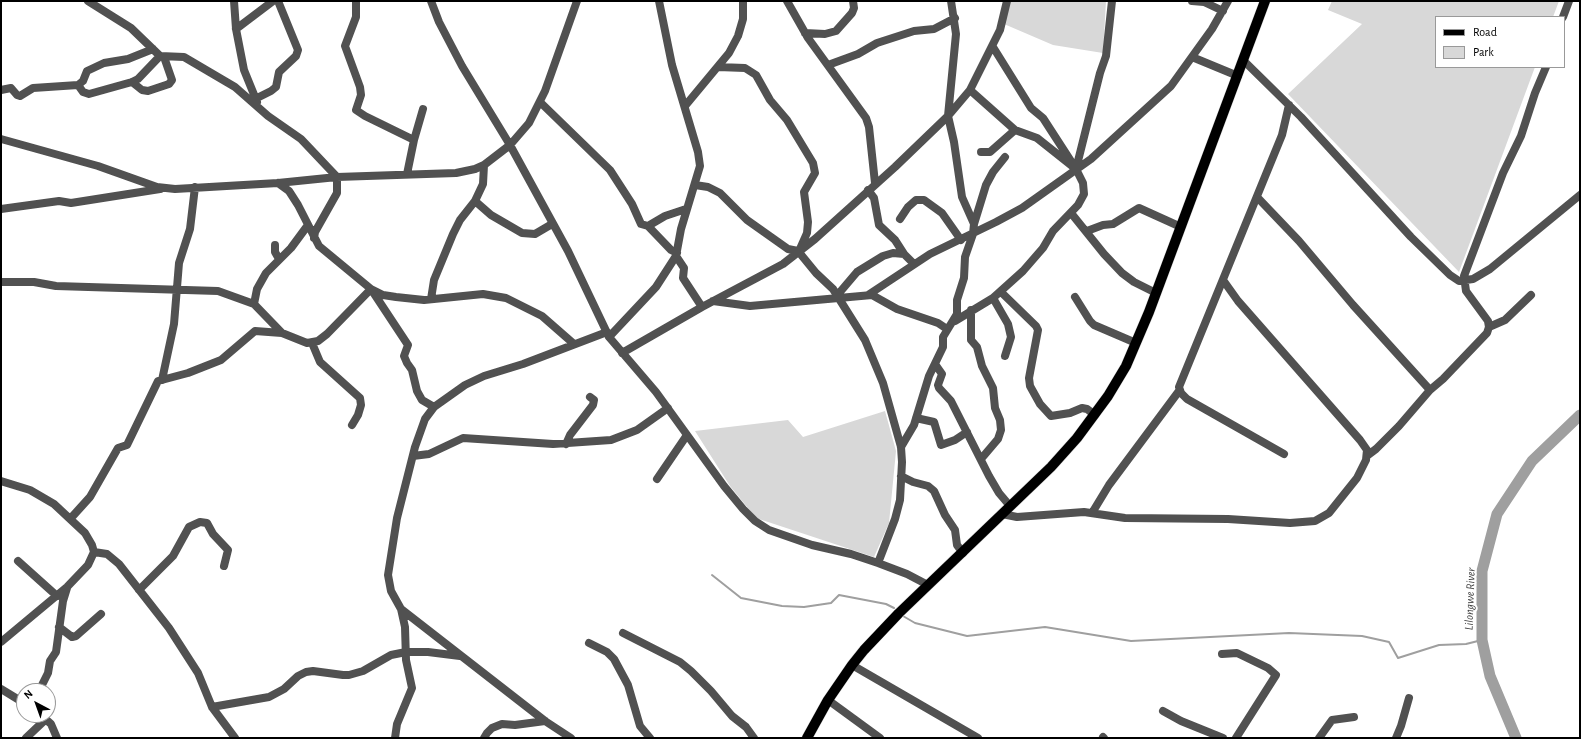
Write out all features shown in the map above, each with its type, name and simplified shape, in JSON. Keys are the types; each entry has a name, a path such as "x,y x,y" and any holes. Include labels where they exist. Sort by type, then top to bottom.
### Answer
{"main road":[{"path":"808,737 828,700 852,665 898,613 1051,467 1095,415 1116,382 1136,343 1156,292 1265,1"}],"street":[{"path":"88,1 131,28 162,56 172,80 169,84 148,91 142,90 132,82"},
{"path":"234,1 236,29 244,70 255,99 261,110"},
{"path":"236,29 273,1"},
{"path":"255,99 276,87 279,72 296,56 298,50 278,1"},
{"path":"355,1 356,17 345,46 360,87 361,95 356,110 414,140"},
{"path":"431,1 458,59 510,145 571,257 608,335 668,408 687,436 743,509 755,521 769,530 812,545 851,554 878,563 907,574 928,585"},
{"path":"1,209 59,200 71,203 164,188 278,183 337,177 456,173 475,169 484,165 510,145 529,123 540,102 567,33 577,1"},
{"path":"395,738 397,724 412,688 406,652 405,627 401,609 391,591 388,575 397,518 413,456 425,419 434,407 465,385 574,344 608,335 656,287 676,255 686,210 700,166 700,159 686,106 672,65 658,1"},
{"path":"686,106 729,53 738,36 743,19 743,1"},
{"path":"787,1 805,34 863,113 869,127 875,183"},
{"path":"805,34 825,34 836,31 852,13 854,8 852,1"},
{"path":"951,1 955,18 955,42 948,116 956,149 962,197 974,224"},
{"path":"622,353 702,307 783,264 868,190 948,116 970,90 981,66 993,47 1000,30 1007,1"},
{"path":"1076,169 1100,73 1106,56 1112,1"},
{"path":"1192,1 1204,2 1223,11"},
{"path":"868,295 930,254 973,234 1022,208 1096,155 1133,120 1164,94 1192,57 1223,11 1228,1"},
{"path":"1563,16 1569,1"},
{"path":"828,65 914,31 934,29 955,18"},
{"path":"901,447 914,425 929,376 943,347 943,337 947,329 954,321 1001,292 1028,266 1043,248 1053,232 1071,213 1084,194 1083,183 1076,169 1043,118 1031,108 993,47"},
{"path":"1,90 11,88 17,95 20,96 33,88 78,85 83,80 87,71 93,68 104,63 128,59 153,49"},
{"path":"78,85 83,92 89,94 132,82 138,79 162,56 184,57 235,87 261,110 300,139 337,177 337,192 315,232 314,238"},
{"path":"1192,57 1238,76"},
{"path":"1243,60 1290,105 1411,237 1454,279 1464,281 1477,277 1580,195"},
{"path":"718,67 745,68 756,75 770,100 787,120 813,163 815,173 804,192 808,222 807,232 798,251"},
{"path":"1489,327 1485,315 1466,291 1464,281 1467,264 1503,173 1521,136 1535,93 1546,68"},
{"path":"970,90 1015,130 1037,138 1076,169"},
{"path":"540,102 610,170 622,191 630,201 641,224 648,226 676,255 684,268 683,278 702,307"},
{"path":"1092,513 1109,485 1179,391 1180,384 1282,135 1290,105"},
{"path":"407,174 414,140 423,109"},
{"path":"981,152 990,152 1015,130"},
{"path":"1,139 98,166 164,188"},
{"path":"954,321 957,314 958,293 964,278 965,257 973,234 974,224 986,185 993,172 1005,157"},
{"path":"431,299 434,280 453,234 460,220 475,201 484,184 484,165"},
{"path":"278,183 289,192 314,238 325,252 371,289 383,295 396,297 431,299 483,294 506,298 542,316 574,344"},
{"path":"695,185 708,187 720,193 746,220 788,249 798,251 816,273 833,289 865,340 883,383 901,447 900,500 895,519 878,563"},
{"path":"162,380 174,324 179,263 190,230 195,187"},
{"path":"868,190 874,198 879,225 895,240 904,254 914,264"},
{"path":"1257,197 1299,241 1353,305 1430,390"},
{"path":"900,219 908,207 916,200 924,200 942,213 961,240"},
{"path":"475,201 500,220 522,233 535,234 552,224"},
{"path":"1087,232 1103,225 1113,224 1139,208 1158,218 1181,227"},
{"path":"648,226 665,216 686,210"},
{"path":"1071,213 1104,254 1122,273 1134,282 1156,292"},
{"path":"254,304 258,289 266,273 291,248 308,225"},
{"path":"275,245 275,252 279,259"},
{"path":"838,298 847,282 864,267 883,256 893,253 904,254"},
{"path":"1223,280 1238,301 1360,440 1368,455"},
{"path":"1,282 34,282 80,287 218,291 254,304 282,334"},
{"path":"71,518 90,497 118,448 126,445 158,381 188,373 221,360 255,331 282,334 297,340 312,343 323,338 371,289"},
{"path":"371,289 408,345 404,356 412,370 417,391 422,400 434,407"},
{"path":"1001,292 1032,322 1038,330 1029,378 1030,386 1040,404 1051,416 1070,413 1082,408 1087,409 1095,415"},
{"path":"713,301 750,306 868,295 876,297 897,309 938,323 947,329"},
{"path":"1002,514 1016,517 1092,513 1146,519 1228,519 1290,523 1315,521 1324,517 1336,505 1356,478 1368,455 1399,426 1430,390 1443,379 1483,338 1489,327 1505,320 1531,296"},
{"path":"993,298 1008,324 1011,337 1005,356"},
{"path":"1075,298 1090,321 1094,324 1136,343"},
{"path":"972,310 971,340 977,347 982,366 993,388 995,408 1000,420 1001,430 998,439 981,459"},
{"path":"312,343 320,362 360,398 361,405 358,416 352,425"},
{"path":"935,364 942,374 938,385 939,388 951,401 996,488 1010,506"},
{"path":"1179,391 1187,398 1284,454"},
{"path":"566,444 570,435 593,404 594,400 590,397"},
{"path":"413,456 429,454 463,438 516,443 566,444 611,440 626,436 637,430 668,408"},
{"path":"916,418 934,422 942,445 955,440 967,432"},
{"path":"657,479 687,436"},
{"path":"901,476 913,482 928,486 934,491 945,515 955,530 957,544 962,553"},
{"path":"1,481 30,490 54,504 71,518 85,533 94,552 88,565 67,587 1,642"},
{"path":"139,590 173,556 189,527 200,522 207,523 213,534 228,550 224,566"},
{"path":"94,552 107,554 119,564 169,628 198,673 212,707 235,738"},
{"path":"18,561 57,596"},
{"path":"44,683 48,673 50,661 56,652 63,601 67,587"},
{"path":"401,609 545,721 571,738"},
{"path":"59,627 72,637 76,636 101,614"},
{"path":"624,633 680,662 719,699 732,716 746,727 754,738"},
{"path":"589,643 607,652 614,659 628,685 640,726 650,738"},
{"path":"212,707 269,697 284,689 298,676 306,672 314,671 349,675 362,671 391,655 406,652 428,652 462,656"},
{"path":"1222,654 1237,653 1268,668 1276,675 1236,738"},
{"path":"852,665 978,738"},
{"path":"1,689 16,698"},
{"path":"1396,738 1409,698"},
{"path":"828,700 880,738"},
{"path":"1163,711 1181,721 1223,738"},
{"path":"1319,738 1332,720 1354,717"},
{"path":"484,738 486,733 492,728 502,724 515,725 545,721"},
{"path":"26,738 38,723"},
{"path":"50,723 57,738"}],"green space":[{"path":"1010,1 1106,1 1103,53 1053,45 1004,24"},
{"path":"1332,1 1559,1 1553,16 1435,16 1435,68 1535,68 1459,272 1288,94 1362,24 1328,10"},
{"path":"885,411 896,451 889,523 874,557 756,518 730,486 695,431 788,420 803,437"}],"waterway":[{"name":"Lilongwe River","path":"1516,738 1490,676 1482,640 1482,571 1497,514 1532,461 1580,415"},
{"path":"712,575 741,598 782,606 804,607 831,603 839,595 886,604 894,608"},
{"path":"903,616 915,623 967,636 1045,627 1131,641 1289,633 1362,636 1389,642 1398,658 1439,645 1466,644 1482,640"}]}
